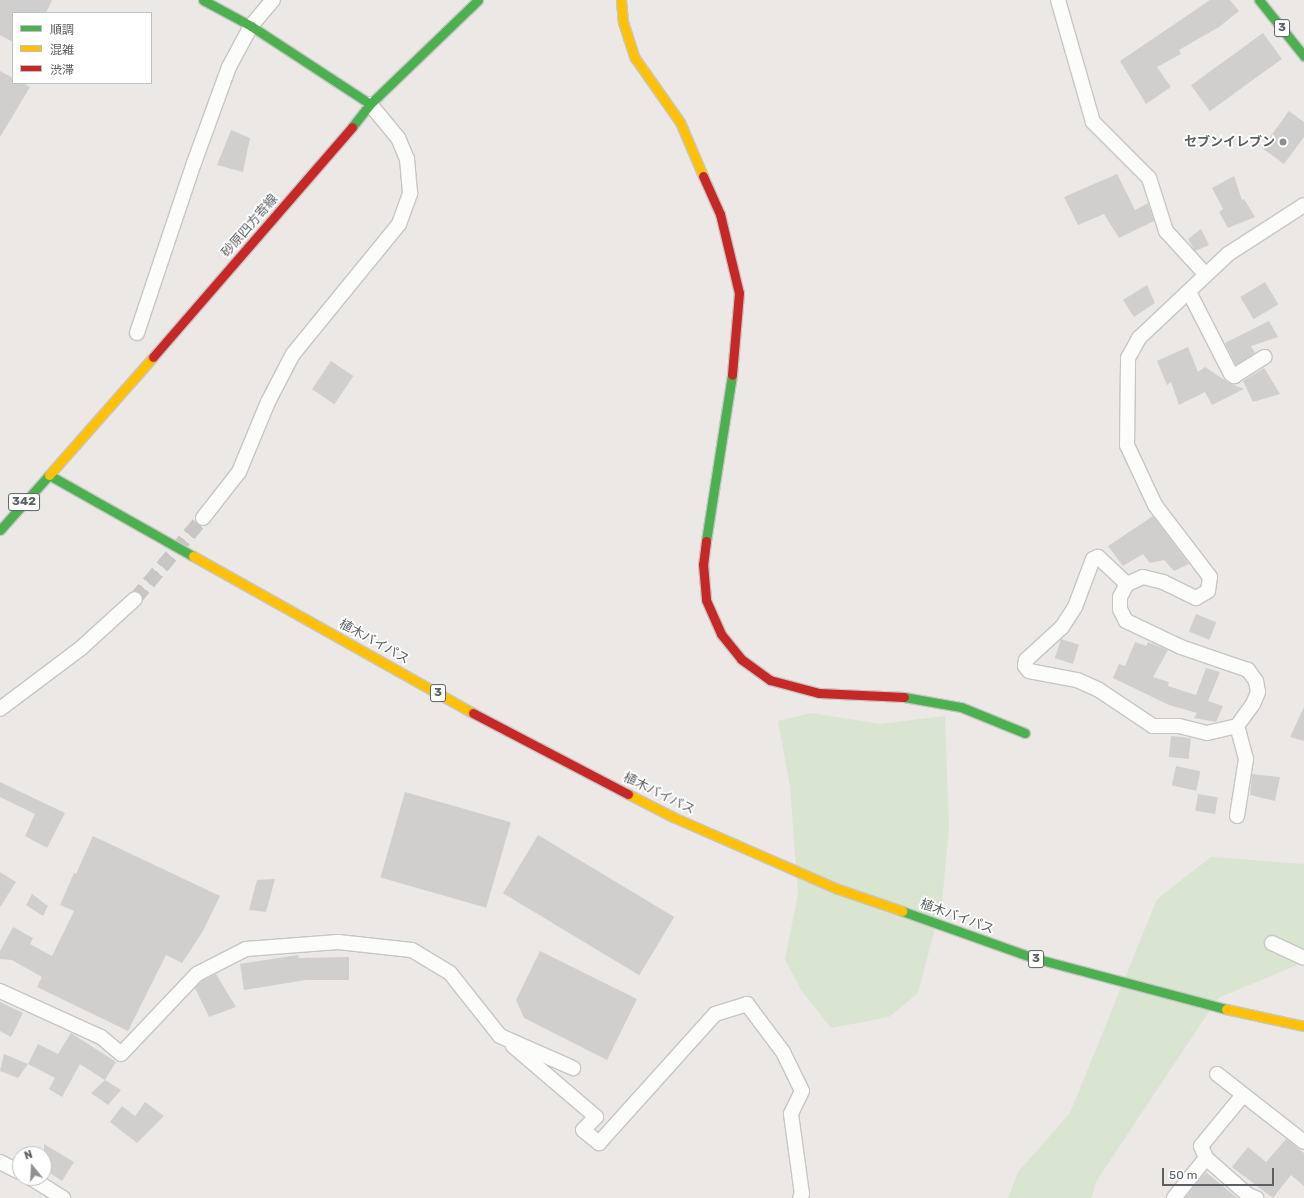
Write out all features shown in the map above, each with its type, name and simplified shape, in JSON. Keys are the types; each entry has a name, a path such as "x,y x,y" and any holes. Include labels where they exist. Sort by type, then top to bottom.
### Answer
{"main road":[{"path":"203,0 251,26 370,104"},
{"name":"砂原四方寄線","path":"49,475 324,162 370,104 478,0"},
{"path":"621,0 623,22 635,58 680,122 720,214 740,293 732,372 703,564 706,600 721,634 741,659 770,680 819,693 896,696 961,707 1025,733"},
{"name":"3","path":"1259,0 1304,56"},
{"name":"342","path":"0,530 49,475"},
{"name":"植木バイパス","path":"49,475 516,737 673,817 838,889 1034,958 1239,1013 1304,1026"}],"street":[{"path":"137,333 196,156 229,67 251,26 273,0"},
{"path":"1058,0 1093,122 1149,178 1166,231 1206,275"},
{"path":"203,518 239,472 268,402 293,354 399,224 410,193 407,159 398,138 370,104"},
{"path":"1127,584 1098,557 1094,559 1075,607 1062,627 1026,660 1025,666 1029,671 1077,680 1099,690 1153,726 1179,726 1207,733 1237,726 1253,704 1258,692 1256,681 1248,670 1181,647 1126,621 1120,609 1120,596 1127,584 1143,577 1163,582 1196,598 1208,592 1210,577 1155,505 1127,445 1128,358 1139,338 1228,254 1304,205"},
{"path":"1189,292 1231,374 1234,376 1265,357"},
{"path":"0,709 80,649 135,600"},
{"path":"1237,726 1246,759 1237,816"},
{"path":"0,991 101,1037 121,1054 198,974 246,949 338,942 412,950 450,973 500,1036 596,1117 583,1130 599,1143 716,1014 747,1004 783,1052 802,1091 791,1114 802,1194 800,1198"},
{"path":"1272,943 1304,958"},
{"path":"500,1036 573,1068"},
{"path":"1217,1074 1304,1142"},
{"path":"1243,1095 1201,1146 1206,1158 1248,1195 1256,1198"},
{"path":"1174,1198 1206,1158"},
{"path":"0,1162 12,1168"},
{"path":"44,1186 63,1198"}],"green space":[{"path":"811,713 880,724 945,716 949,829 942,902 918,993 889,1017 831,1028 801,990 785,959 798,894 790,786 778,721"},
{"path":"1211,857 1304,864 1304,962 1218,998 1097,1180 1091,1198 1008,1198 1018,1172 1070,1113 1157,899"}],"building":[{"path":"0,0 52,0 46,12 12,12 12,41 0,35"},
{"path":"1210,0 1230,0 1239,11 1219,27 1179,50 1181,54 1157,67 1171,87 1146,104 1120,61"},
{"path":"1263,33 1282,59 1210,111 1191,85"},
{"path":"0,71 12,77 12,84 25,84 30,87 0,137"},
{"name":"セブンイレブン","path":"1289,111 1304,122 1304,137 1284,164 1262,148"},
{"path":"231,130 250,138 243,172 217,165"},
{"path":"1117,174 1135,210 1148,203 1154,221 1119,238 1104,214 1078,225 1064,197"},
{"path":"1234,176 1242,200 1244,199 1255,217 1228,228 1219,212 1223,209 1212,188"},
{"path":"1201,229 1209,245 1195,251 1188,239"},
{"path":"1265,282 1278,304 1254,319 1240,297"},
{"path":"1147,285 1155,303 1134,317 1123,300"},
{"path":"1269,321 1278,337 1251,346 1255,353 1236,365 1225,343"},
{"path":"1188,347 1198,372 1205,367 1229,383 1244,389 1212,405 1205,392 1179,405 1171,382 1167,385 1157,361"},
{"path":"331,361 353,376 334,404 312,389"},
{"path":"1264,368 1280,394 1253,402 1243,381"},
{"path":"1153,516 1189,564 1174,571 1164,560 1150,563 1143,554 1123,566 1108,546"},
{"path":"1196,614 1216,622 1209,640 1189,632"},
{"path":"1061,639 1079,645 1073,664 1055,658"},
{"path":"1135,642 1146,646 1148,642 1168,650 1153,677 1169,682 1168,686 1196,695 1206,668 1220,672 1208,701 1223,706 1216,722 1194,718 1197,713 1169,705 1113,678 1119,664 1125,666"},
{"path":"1304,707 1304,741 1290,737"},
{"path":"1171,736 1191,738 1189,759 1169,757"},
{"path":"1176,766 1200,771 1196,791 1172,786"},
{"path":"1252,774 1280,777 1275,801 1250,795"},
{"path":"0,782 65,813 47,848 25,836 35,814 0,797"},
{"path":"405,792 511,822 486,908 380,878"},
{"path":"1198,794 1218,797 1215,814 1195,811"},
{"path":"538,835 674,917 639,975 503,893"},
{"path":"93,836 220,896 203,931 182,963 166,955 128,1031 37,987 42,977 12,960 0,959 0,951 13,927 33,938 30,944 52,956 74,911 60,905"},
{"path":"0,872 16,882 0,907"},
{"path":"275,879 266,912 249,910 257,880"},
{"path":"32,894 48,906 43,916 26,905"},
{"path":"540,951 637,999 607,1060 524,1018 516,1000"},
{"path":"298,955 299,958 349,957 349,980 306,980 244,990 240,964"},
{"path":"216,974 236,1007 209,1017 195,988 202,981"},
{"path":"0,1002 23,1013 11,1037 0,1031"},
{"path":"71,1033 116,1062 105,1080 80,1064 62,1097 49,1089 55,1078 28,1064 38,1044 58,1054"},
{"path":"4,1054 28,1064 18,1078 0,1071"},
{"path":"105,1080 121,1090 108,1105 91,1093"},
{"path":"145,1102 164,1116 137,1143 110,1122 122,1106 135,1116"},
{"path":"1286,1139 1304,1153 1304,1186 1291,1175 1273,1198 1232,1167 1248,1147 1266,1162"},
{"path":"52,1149 74,1162 62,1181 52,1174"},
{"path":"1206,1172 1237,1198 1185,1198"}],"tunnel":[{"path":"135,599 203,518"}],"traffic: fast":[{"path":"203,0 251,26 370,104"},
{"path":"352,127 370,104 478,0"},
{"path":"1259,0 1304,56"},
{"path":"706,541 732,375"},
{"path":"0,530 49,475 193,556"},
{"path":"904,697 961,707 1025,733"},
{"path":"902,911 1034,958 1226,1009"}],"traffic: slow":[{"path":"621,0 623,22 635,58 680,122 703,176"},
{"path":"49,475 153,357"},
{"path":"193,556 473,713"},
{"path":"628,794 673,817 838,889 902,911"},
{"path":"1226,1009 1304,1026"}],"traffic: jam":[{"path":"153,357 352,127"},
{"path":"703,176 720,214 739,293 732,375"},
{"path":"706,541 703,564 706,600 721,634 741,659 770,680 819,693 904,697"},
{"path":"473,713 628,794"}],"place":[{"name":"セブンイレブン","path":"1283,142"}]}
